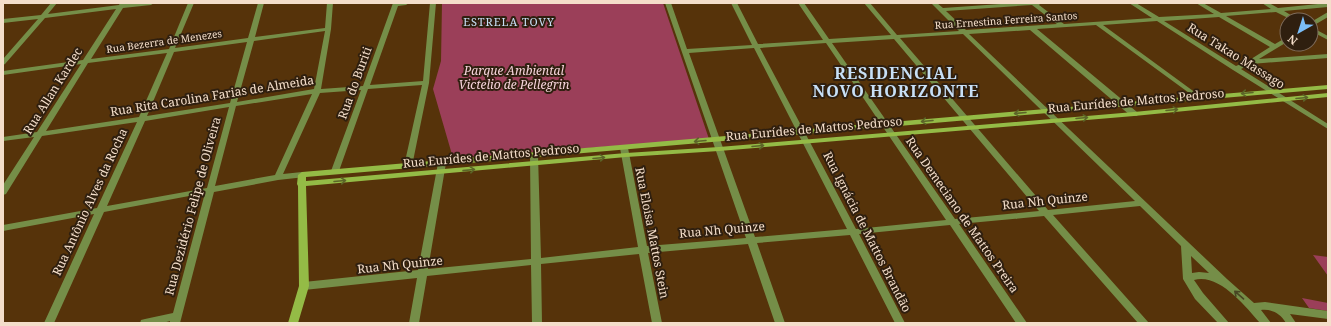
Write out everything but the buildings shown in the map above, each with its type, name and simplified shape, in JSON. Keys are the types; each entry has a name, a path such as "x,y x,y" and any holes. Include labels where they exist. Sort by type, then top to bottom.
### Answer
{"street":[{"path":"3,63 54,3"},
{"path":"3,21 122,5 151,3"},
{"name":"Rua Antônio Alves da Rocha","path":"49,323 142,119 191,3"},
{"name":"Rua Dezidério Felipe de Oliveira","path":"176,319 232,104 261,3"},
{"path":"278,177 317,91 328,29 330,3"},
{"path":"396,3 406,3"},
{"name":"Rua do Buriti","path":"335,171 396,3"},
{"path":"408,166 426,83 433,3"},
{"path":"668,3 780,323"},
{"name":"Rua Ignácia de Mattos Brandão","path":"734,3 900,323"},
{"name":"Rua Demeciano de Mattos Preira","path":"801,3 1022,323"},
{"path":"867,3 1046,213 1144,323"},
{"path":"934,3 1224,282 1252,307 1266,323"},
{"path":"1034,3 1063,26"},
{"path":"942,10 1038,3"},
{"name":"Rua Takao Massago","path":"1132,3 1284,100 1328,126"},
{"path":"1200,3 1274,46"},
{"path":"1265,3 1280,11"},
{"name":"Rua Allan Kardec","path":"3,192 122,5"},
{"name":"Rua Ernestina Ferreira Santos","path":"684,51 1158,20 1280,11 1328,5"},
{"path":"1319,20 1328,14"},
{"path":"1098,24 1198,97"},
{"path":"1032,28 1134,114"},
{"name":"Rua Bezerra de Menezes","path":"3,73 328,29"},
{"path":"1319,33 1328,38"},
{"path":"1235,69 1250,62 1279,43"},
{"path":"1250,62 1328,56"},
{"name":"Rua Rita Carolina Farias de Almeida","path":"3,139 142,119 317,91 365,86 426,83"},
{"name":"Rua Eurídes de Mattos Pedroso","path":"718,145 801,132 1328,87"},
{"name":"Rua Eurídes de Mattos Pedroso","path":"301,180 335,171 442,163 535,159 718,145 806,142 1328,96"},
{"name":"Rua Eloisa Mattos Stein","path":"625,151 657,323"},
{"path":"535,159 537,323"},
{"name":"Rua Eurídes de Mattos Pedroso","path":"301,180 441,173 535,159"},
{"path":"414,323 442,163"},
{"path":"3,228 278,177 301,180 304,286 293,323"},
{"name":"Rua Nh Quinze","path":"304,286 422,275 537,261 750,239 853,232 1143,203"},
{"path":"1185,243 1188,279 1199,296 1224,323"},
{"path":"1188,279 1192,276 1200,275 1215,278 1224,282"},
{"path":"1252,307 1265,306 1328,315"},
{"path":"1278,308 1286,315 1291,323"},
{"path":"146,323 176,319"}],"green space":[{"name":"Parque Ambiental Victelio de Pellegrin","path":"442,3 663,3 709,139 453,158 433,89 441,61"},
{"path":"1313,255 1328,257 1328,276"},
{"path":"1302,298 1328,303 1328,311 1309,308"}],"district":[{"name":"ESTRELA TOVY","path":"509,22"},
{"name":"RESIDENCIAL NOVO HORIZONTE","path":"896,82"}]}
